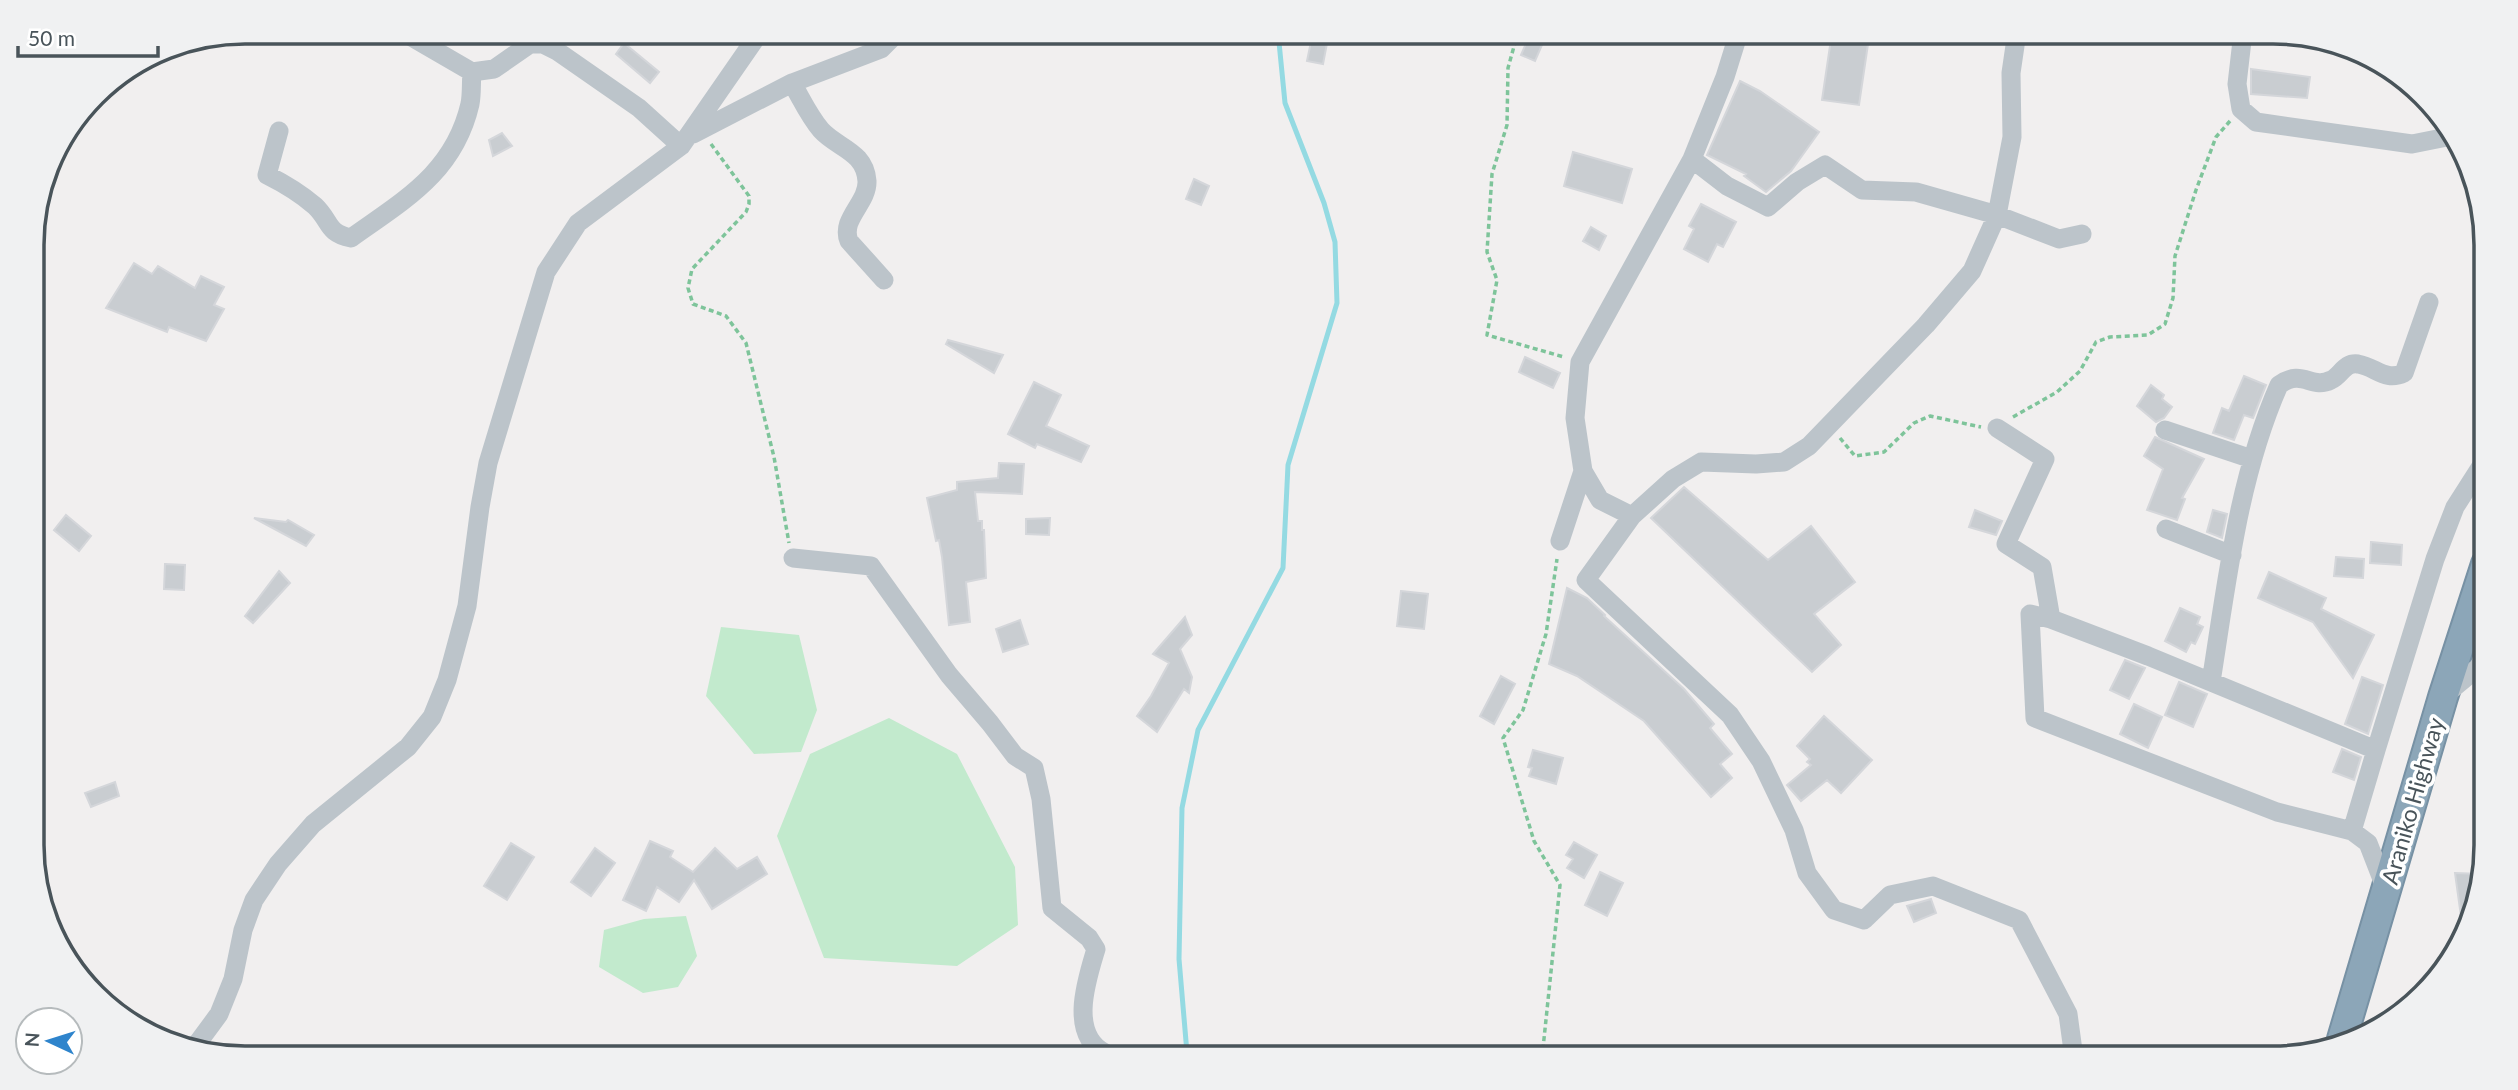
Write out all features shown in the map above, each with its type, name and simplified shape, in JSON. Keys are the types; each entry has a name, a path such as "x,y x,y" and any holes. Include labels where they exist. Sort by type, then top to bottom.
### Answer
{"highway":[{"name":"Araniko Highway","path":"2344,1034 2474,601"}],"street":[{"path":"424,44 472,72 494,69 530,44 543,44 639,108 690,137"},
{"path":"690,137 752,44"},
{"path":"199,1041 219,1014 233,979 243,930 254,900 278,864 313,824 408,747 432,717 447,680 467,606 488,463 546,272 578,223 690,137 792,83 881,49 886,44"},
{"path":"1632,516 1600,499 1583,471 1575,418 1580,362 1692,159 1735,44"},
{"path":"2015,44 2011,73 2012,137 1997,215 1972,271 1926,325 1810,446 1784,462 1701,462 1673,480 1632,516 1586,580 1730,715 1761,761 1794,830 1807,873 1834,910 1864,920 1890,895 1933,886 2019,920 2068,1014 2072,1046"},
{"path":"2242,44 2237,84 2241,109 2256,122 2412,145 2443,138"},
{"path":"279,131 267,175 290,186 318,208 329,228 337,235 351,238 424,186 445,163 470,104 472,72"},
{"path":"792,83 823,133 860,159 867,181 865,194 848,224 846,234 849,241 884,280"},
{"path":"1692,159 1727,186 1768,207 1797,182 1825,165 1861,191 1916,192 1997,215 2059,240 2082,234"},
{"path":"2211,682 2232,555 2252,459 2279,385 2288,378 2300,377 2323,383 2333,380 2347,365 2356,364 2388,377 2404,373 2430,302"},
{"path":"1997,428 2045,459 2006,544 2042,567 2051,619"},
{"path":"2165,430 2252,459"},
{"path":"1560,541 1583,471"},
{"path":"2352,831 2435,559 2455,507 2474,477"},
{"path":"2166,529 2232,555"},
{"path":"793,558 871,566 949,675 1015,756 1034,768 1041,799 1052,908 1089,938 1096,949 1082,1011 1087,1037 1097,1046"},
{"path":"2376,750 2051,619 2030,614 2035,719 2277,813 2352,831 2368,843 2387,892"},
{"path":"2443,698 2474,671"}],"path":[{"path":"1515,44 1508,68 1507,125 1492,174 1487,251 1497,281 1487,335 1580,362"},
{"path":"1830,425 1855,456 1884,452 1914,423 1930,416 1972,426 1997,428 2015,414 2057,392 2080,371 2096,342 2148,335 2165,324 2173,298 2175,256 2196,190 2216,137 2241,109"},
{"path":"690,137 749,196 746,212 692,269 688,288 694,304 726,316 746,343 774,457 793,558"},
{"path":"1543,1046 1560,885 1534,841 1503,738 1524,710 1546,634 1560,541"}],"green space":[{"path":"721,627 799,635 817,710 801,752 754,754 706,696"},
{"path":"889,718 957,754 1015,867 1018,925 957,966 824,958 777,836 810,754"},
{"path":"686,916 697,956 678,987 643,993 599,967 604,930 644,919"}],"building":[{"path":"625,44 659,72 650,83 616,54"},
{"path":"1311,44 1327,44 1323,64 1307,61"},
{"path":"1526,44 1542,44 1535,61 1521,55"},
{"path":"1830,44 1868,44 1859,105 1822,100"},
{"path":"2251,69 2310,77 2307,98 2251,94"},
{"path":"1740,81 1760,91 1819,132 1791,171 1766,192 1744,176 1746,174 1707,155"},
{"path":"502,133 512,146 493,156 489,140"},
{"path":"1573,152 1632,169 1622,203 1564,186"},
{"path":"1194,179 1209,186 1201,205 1186,199"},
{"path":"1701,204 1736,222 1723,247 1717,244 1708,262 1684,249 1694,229 1689,226"},
{"path":"1591,227 1606,236 1599,250 1583,241"},
{"path":"134,263 152,274 158,266 195,288 201,276 224,287 214,305 224,309 206,341 169,327 167,332 106,308"},
{"path":"948,340 1003,355 994,373 946,344"},
{"path":"1525,357 1560,373 1553,388 1519,372"},
{"path":"2244,376 2266,385 2253,418 2244,415 2234,440 2213,433 2222,408 2229,411"},
{"path":"1034,382 1061,395 1046,426 1089,446 1081,462 1037,444 1035,448 1008,434"},
{"path":"2151,385 2164,395 2162,399 2172,407 2164,418 2156,422 2137,406"},
{"path":"2155,437 2204,459 2182,498 2185,499 2177,520 2147,510 2163,469 2144,456"},
{"path":"999,463 1024,464 1022,494 975,492 978,521 982,521 984,530 986,578 966,582 970,622 949,625 942,557 927,498 957,490 957,482 998,478"},
{"path":"1684,487 1768,560 1811,526 1855,582 1814,614 1841,645 1812,672 1651,518"},
{"path":"1975,510 2002,521 1996,535 1969,527"},
{"path":"2213,510 2227,514 2222,538 2207,532"},
{"path":"66,515 91,536 79,551 54,530"},
{"path":"254,518 286,522 288,520 314,535 306,546"},
{"path":"1050,518 1049,535 1026,534 1026,519"},
{"path":"2371,542 2402,545 2401,565 2370,563"},
{"path":"2336,557 2364,559 2363,578 2334,576"},
{"path":"165,564 185,565 184,590 164,589"},
{"path":"279,571 290,583 253,623 245,616"},
{"path":"2269,572 2326,598 2321,609 2374,635 2353,678 2313,622 2258,598"},
{"path":"1567,588 1587,598 1684,689 1714,724 1710,728 1732,754 1720,764 1732,778 1711,797 1644,721 1577,676 1549,664"},
{"path":"1401,591 1428,594 1424,629 1397,626"},
{"path":"2180,608 2200,617 2197,624 2203,627 2195,644 2191,642 2186,652 2165,641"},
{"path":"1185,617 1192,635 1180,649 1192,677 1189,693 1184,689 1157,732 1137,716 1169,663 1153,654"},
{"path":"1020,620 1028,644 1003,652 996,629"},
{"path":"2125,660 2145,668 2129,699 2110,690"},
{"path":"1501,676 1515,684 1494,724 1480,716"},
{"path":"2362,677 2383,685 2368,734 2345,724"},
{"path":"2179,682 2207,694 2193,727 2165,715"},
{"path":"2134,704 2162,717 2148,748 2120,734"},
{"path":"1824,716 1872,760 1841,793 1827,780 1801,801 1787,785 1811,765 1807,762 1810,759 1797,746"},
{"path":"2342,749 2361,757 2354,780 2333,772"},
{"path":"1533,750 1563,758 1556,784 1529,776 1532,768 1528,767"},
{"path":"115,782 119,796 91,807 85,793"},
{"path":"650,841 673,851 670,857 693,872 715,848 737,869 757,857 767,874 712,909 694,880 679,902 657,887 646,911 623,900"},
{"path":"1574,842 1597,855 1584,878 1567,868 1573,859 1566,855"},
{"path":"511,843 534,857 507,900 484,886"},
{"path":"595,848 615,863 591,896 571,882"},
{"path":"1600,872 1623,883 1607,916 1585,905"},
{"path":"2455,873 2472,874 2467,898 2461,916"},
{"path":"1931,899 1936,913 1914,922 1907,906"}],"waterway":[{"path":"1186,1046 1179,959 1182,808 1198,730 1283,568 1288,465 1337,303 1335,242 1324,203 1285,103 1279,44"}]}
